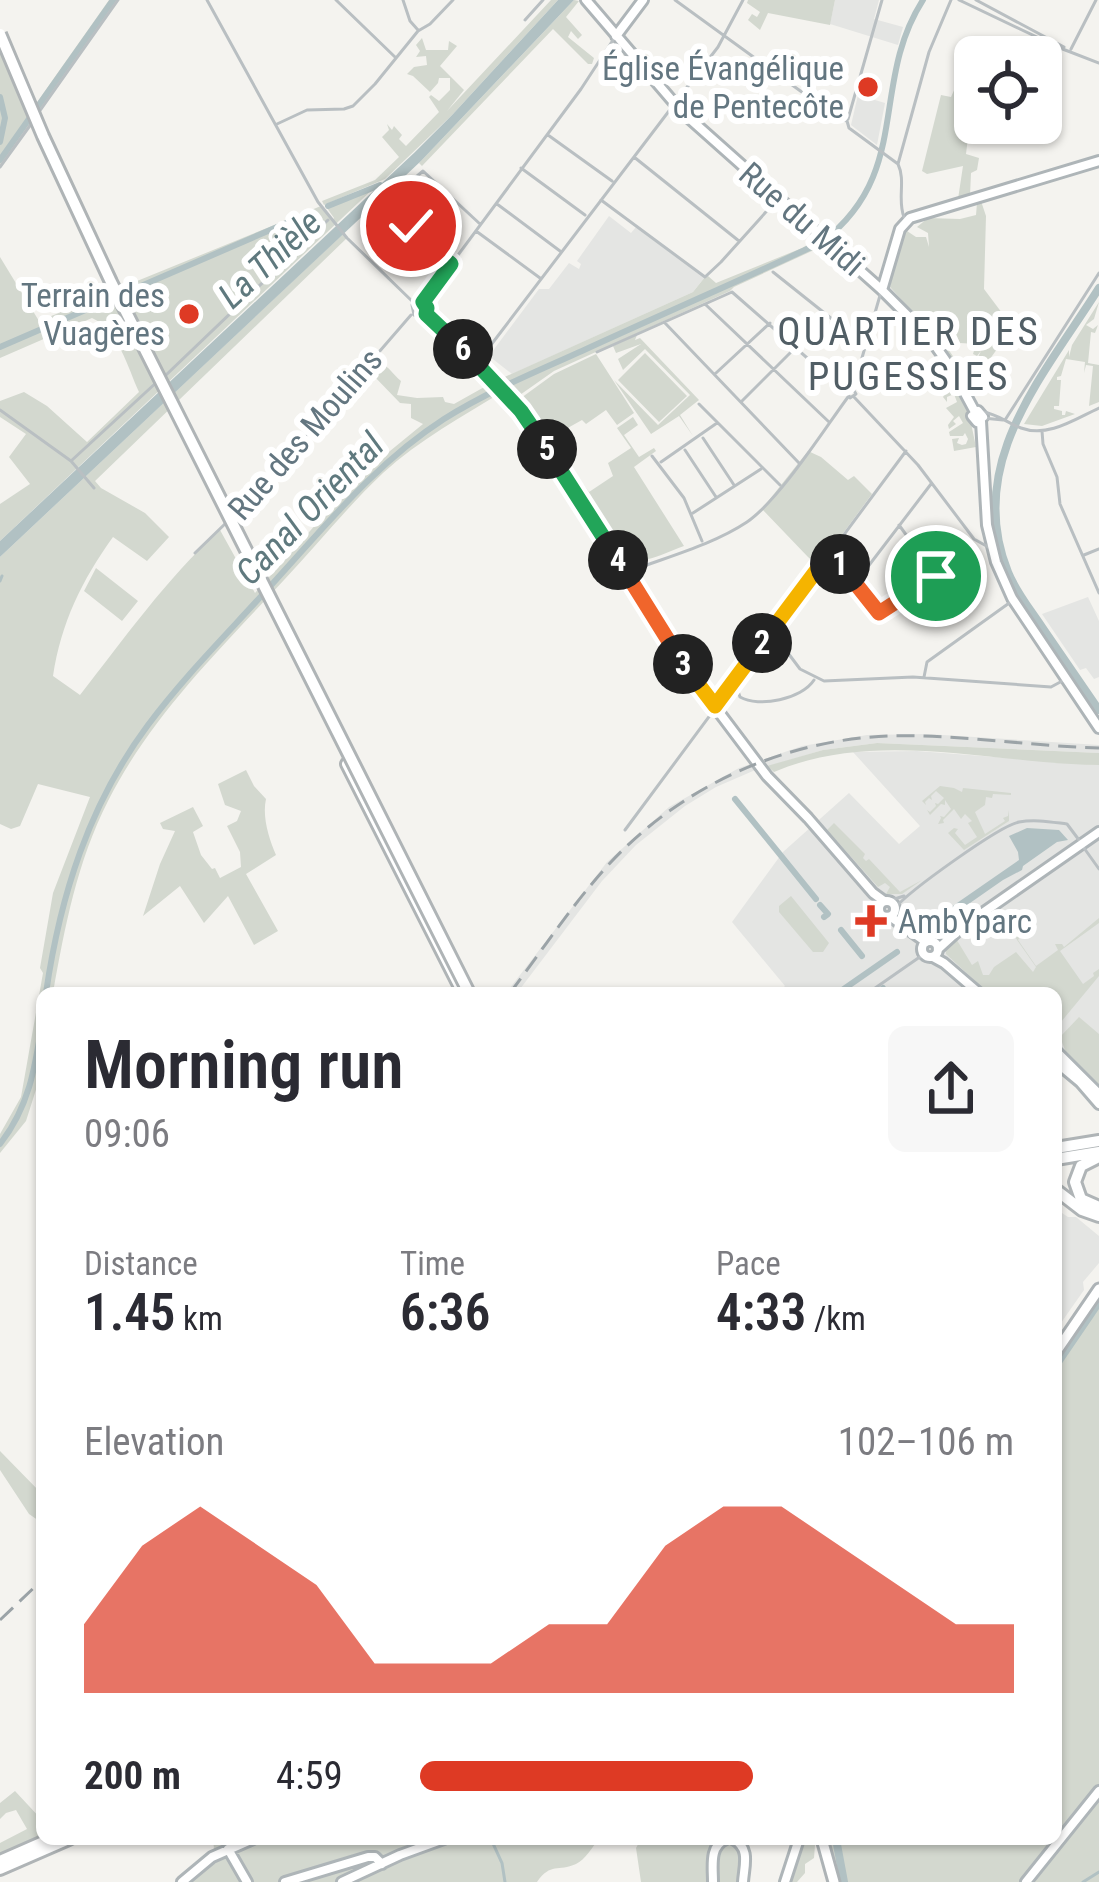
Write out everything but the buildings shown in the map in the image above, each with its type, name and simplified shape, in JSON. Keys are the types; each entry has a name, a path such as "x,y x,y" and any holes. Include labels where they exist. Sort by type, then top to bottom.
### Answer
{"highway":[{"path":"0,34 111,282 463,987"},
{"path":"0,51 106,285 463,987"},
{"path":"1062,1145 1095,1148"},
{"path":"1062,1157 1095,1148"},
{"path":"1095,1148 1078,1170 1075,1184 1083,1201 1096,1212"},
{"path":"1062,1193 1096,1212"},
{"path":"0,1865 38,1845"},
{"path":"0,1865 54,1845"}],"main road":[{"path":"1062,1343 1099,1289"},
{"path":"824,1845 834,1882"}],"street":[{"path":"0,167 118,0"},
{"path":"207,0 330,220 414,303"},
{"path":"336,0 395,58"},
{"path":"403,0 418,31"},
{"path":"276,125 307,110 352,106 418,31 453,0"},
{"path":"525,20 543,0"},
{"name":"Rue du Midi","path":"586,0 674,103 882,290 943,354 979,417 988,536 1001,576 1099,728"},
{"path":"414,303 423,302 643,0"},
{"path":"674,0 847,121"},
{"path":"478,362 718,47 742,0"},
{"path":"882,0 847,121 849,128 898,164"},
{"path":"905,221 898,164 929,52 951,0"},
{"path":"959,0 1099,63"},
{"path":"976,0 1071,51"},
{"path":"1071,51 1096,0"},
{"path":"547,134 613,182"},
{"path":"633,156 740,242"},
{"path":"426,314 478,362 529,421 622,566 624,579 748,521 782,486 850,396 905,221 1099,161"},
{"path":"521,168 586,217"},
{"path":"451,264 389,206 390,199 423,171 480,224"},
{"path":"599,199 703,277 774,203"},
{"path":"496,203 560,251"},
{"path":"72,462 330,220"},
{"path":"475,230 540,278"},
{"path":"864,274 879,273 894,257"},
{"path":"773,272 838,324 867,337"},
{"path":"1007,422 1099,273"},
{"path":"597,352 735,293 906,451 974,539 991,549"},
{"path":"874,309 883,300 896,304"},
{"path":"423,302 426,314"},
{"path":"414,303 412,314 426,314"},
{"path":"704,304 830,422"},
{"name":"Rue des Moulins","path":"195,553 270,478 412,314"},
{"path":"664,322 799,463"},
{"path":"715,374 770,323"},
{"path":"741,402 795,347"},
{"path":"699,404 782,486"},
{"path":"979,417 999,415 1019,427 1042,431 1099,409"},
{"path":"0,410 72,462 92,484"},
{"path":"660,464 718,423"},
{"path":"1042,431 1060,504 1099,593"},
{"path":"701,435 735,487"},
{"path":"683,447 717,499"},
{"path":"625,830 906,451"},
{"path":"652,456 692,514 702,543"},
{"path":"692,514 763,468"},
{"path":"855,583 932,482"},
{"path":"899,525 954,601"},
{"path":"970,532 988,536"},
{"path":"1083,556 1099,549"},
{"path":"831,551 879,613 936,576"},
{"path":"632,574 688,671 774,785 873,893 972,987"},
{"path":"923,677 927,662 1014,601"},
{"path":"771,631 791,660 815,679 923,677 1051,687 1065,679"},
{"path":"734,680 740,697 753,702 805,692 815,679"},
{"path":"889,907 1013,824 1067,824 1099,869"},
{"path":"876,987 1099,832"},
{"path":"1062,1057 1099,1094"},
{"path":"1062,1067 1099,1104"},
{"path":"1062,1837 1099,1791"},
{"path":"182,1882 205,1862 238,1845"},
{"path":"342,1882 429,1845"},
{"path":"713,1882 715,1848 720,1845"},
{"path":"742,1845 743,1882"},
{"path":"785,1882 798,1845"},
{"path":"1026,1882 1056,1845"},
{"path":"228,1849 247,1882"},
{"path":"285,1882 371,1857 382,1864"}],"shaded area":[{"path":"109,0 118,0 0,167 0,51 28,115"},
{"path":"551,0 558,0 453,114 385,179 324,205 322,201 375,180 399,157 382,137 389,130 387,124 402,135 399,139 406,146 439,112 429,97 439,101 450,90 450,78 439,78 430,92 407,74 427,65 426,56 416,57 420,51 416,45 422,38 426,50 448,50 449,41 457,46 440,66 464,90 447,111"},
{"path":"558,0 574,0 421,161 0,557 0,541 414,153"},
{"path":"574,0 579,1 566,17 582,35 578,39 571,31 568,37 594,58 592,64 553,29 422,166 419,163"},
{"path":"748,0 835,0 830,25 768,13 760,30 748,20 760,12"},
{"path":"835,0 879,0 874,19 903,27 898,45 830,24"},
{"path":"954,90 954,144 967,144 966,154 979,158 977,170 971,173 970,196 958,199 963,166 922,171 941,95 951,97"},
{"path":"858,95 885,103 877,145 851,125"},
{"path":"375,187 0,541 0,504 30,484 9,457 26,434 0,417 0,401 24,392 87,442 139,392 115,340 92,318 0,358 0,257 39,321 321,206 332,221 327,208"},
{"path":"981,201 986,216 984,289 1002,313 991,327 1000,345 974,381 970,373 981,351 973,354 976,344 960,343 949,327 941,329 948,349 973,385 969,390 946,350 890,287 902,231 909,221 920,218 904,229 926,237 929,247 928,233 917,227 928,218 976,215"},
{"path":"609,216 631,233 636,227 705,277 693,292 512,374 489,356 539,289 549,289 569,263 579,269 577,261"},
{"path":"343,234 347,238 95,481 145,513 169,537 147,561 113,537 74,603 53,676 80,695 164,589 220,530 255,593 357,478 423,424 411,418 411,404 400,403 371,373 380,365 401,381 397,395 443,397 454,404 495,381 504,391 426,439 383,473 166,712 125,770 88,847 54,987 41,987 40,968 53,893 90,797 38,784 20,826 11,829 0,824 0,557"},
{"path":"819,238 827,244 554,371 517,397 498,380 693,292 705,277 716,283"},
{"path":"1099,302 1094,319 1086,325 1093,329 1098,325 1091,332 1088,363 1099,365 1099,402 1089,406 1093,366 1086,365 1084,373 1085,362 1066,359 1057,377 1061,380 1059,406 1054,409 1062,415 1066,411 1075,414 1042,426 1024,424 1069,350 1069,357 1072,345"},
{"path":"918,331 940,357 967,404 976,447 954,451 952,439 959,438 957,443 962,445 968,439 965,433 950,436 963,423 959,416 949,429 954,417 946,408 957,402 954,394 947,402 943,397 953,380"},
{"path":"637,335 635,340 640,338 699,400 680,415 693,436 679,416 651,434 614,380 658,425 690,395 645,349 623,370 618,359 641,344 616,353 613,346"},
{"path":"645,353 687,396 659,422 618,380"},
{"path":"596,354 634,413 617,425 606,410 548,439 521,398 554,374"},
{"path":"633,417 638,425 624,435 639,457 656,451 634,467 684,546 644,560 621,553 577,484 581,481 589,492 613,476 608,463 631,448 617,428"},
{"path":"808,451 848,480 854,476 872,494 819,566 762,509"},
{"path":"96,568 138,601 122,621 84,591"},
{"path":"1088,597 1099,621 1099,677 1094,679 1086,668 1080,670 1042,614"},
{"path":"867,735 1099,745 1099,753 877,743 823,750 753,771 685,806 636,845 602,881 522,987 511,987 607,862 669,807 739,768 802,746"},
{"path":"877,743 1099,753 1099,765 894,750 813,759 774,772 767,766 823,750"},
{"path":"917,751 1099,765 1099,1094 1062,1058 1062,987 784,987 732,922 783,852 849,793 899,844 920,826 853,752"},
{"path":"246,770 266,799 266,820 276,855 246,874 278,931 254,945 228,896 204,923 180,886 143,916 175,831 163,829 160,823 193,807 203,826 193,832 212,869 220,878 241,867 240,852 227,826 237,821 241,811 225,805 218,784"},
{"path":"940,786 962,792 963,788 1011,793 986,797 985,805 975,812 985,834 1005,821 1009,810 1009,821 964,850 948,833 958,829 955,833 965,845 977,837 968,823 972,821 965,814 961,819 954,809 938,824 940,816 951,809 945,800 930,815 927,810 944,798 936,791 926,805 922,801"},
{"path":"834,823 900,892 922,880 902,894 886,894 890,887 885,883 878,887 827,830"},
{"path":"1027,828 1059,830 1068,840 1057,842 1022,870 932,925 931,921 1019,860 1009,836"},
{"path":"791,896 829,943 823,952 813,952 779,912"},
{"path":"1099,918 1099,923 1060,951 1083,984 1099,969 1099,976 1062,1021 1062,987 982,987 946,954 946,944 955,937 972,965 978,961 983,975 989,975 1016,952 1033,972 1036,967 1016,935 1036,966 1058,950 1055,944 1064,947"},
{"path":"36,1012 36,1090 26,1121 0,1153 0,1134 21,1097"},
{"path":"1079,1017 1099,1034 1099,1085 1067,1055 1062,1035"},
{"path":"1062,1213 1076,1217 1099,1236 1099,1263 1083,1282 1084,1290 1062,1321"},
{"path":"1099,1293 1099,1882 834,1882 823,1845 1062,1845 1062,1347"},
{"path":"0,1451 36,1488 36,1519 29,1514 0,1470"},
{"path":"15,1791 36,1814 36,1840 0,1856 0,1843 27,1829 16,1810 0,1819 0,1803"},
{"path":"214,1845 594,1845 579,1862 551,1870 537,1882 175,1882"},
{"path":"749,1845 750,1861 745,1864 743,1882 641,1882 636,1848"},
{"path":"797,1845 815,1845 805,1873 797,1882 785,1882"}],"waterway":[{"path":"0,160 113,0"},
{"name":"Canal Oriental","path":"47,987 69,886 93,819 127,755 193,670 354,495 444,419 512,383 822,242 850,215 869,187 880,157 897,64 923,0"},
{"path":"0,97 5,118 0,142"},
{"name":"La Thièle","path":"328,206 380,185"},
{"name":"La Thièle","path":"0,347 312,212"},
{"path":"1099,288 1016,422 996,494 997,532 1011,579 1099,710"},
{"path":"0,581 2,576"},
{"path":"735,799 816,899"},
{"path":"820,905 828,914 824,917"},
{"path":"841,930 862,956"},
{"path":"847,987 897,952"},
{"name":"Canal Oriental","path":"0,1144 24,1101 36,1055"},
{"path":"1062,1356 1099,1302"},
{"path":"494,1845 505,1882"},
{"path":"837,1845 844,1882"},
{"path":"1083,1882 1099,1872"}],"railway":[{"path":"514,987 611,862 670,811 737,772 811,747 888,736 1099,748"},
{"path":"0,1620 36,1586"}],"place":[{"name":"Église Évangélique de Pentecôte","path":"868,87"},
{"name":"Terrain des Vuagères","path":"189,314"},
{"name":"AmbYparc","path":"871,921"}],"district":[{"name":"QUARTIER DES PUGESSIES","path":"909,354"}],"route":[{"path":"411,226 451,264 423,302 426,314 478,362 529,421 622,566 620,576 630,579 715,706 831,551 879,613 936,576"}]}
